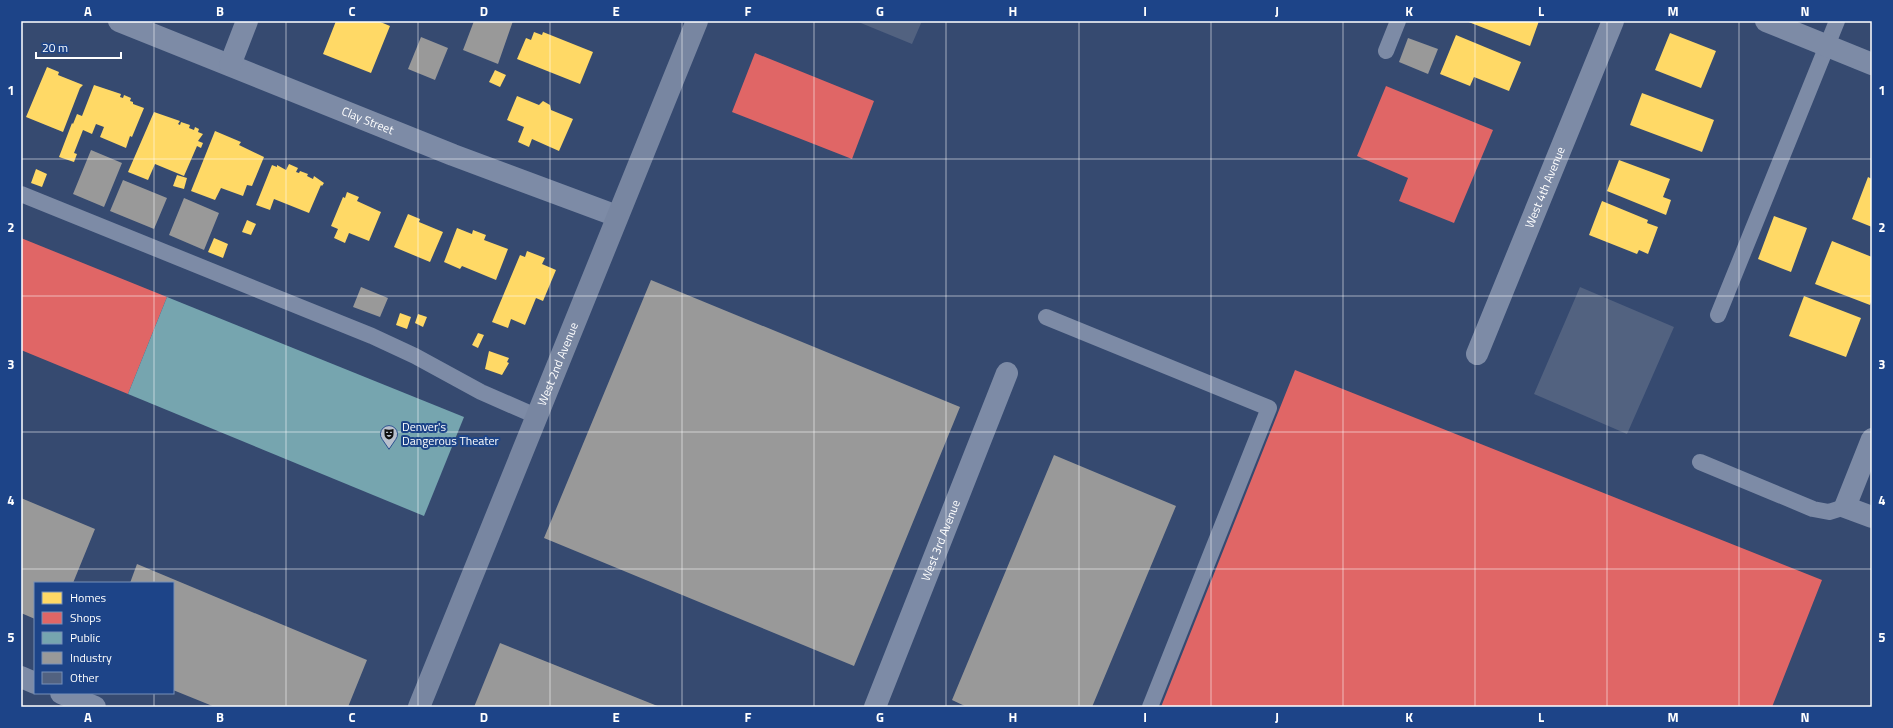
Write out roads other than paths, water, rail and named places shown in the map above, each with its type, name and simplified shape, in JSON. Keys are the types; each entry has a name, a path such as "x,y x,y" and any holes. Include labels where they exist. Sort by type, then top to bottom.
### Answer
{"street":[{"name":"Clay Street","path":"119,21 453,155 617,216"},
{"path":"230,65 247,21"},
{"name":"West 2nd Avenue","path":"419,707 697,21"},
{"name":"West 4th Avenue","path":"1477,354 1613,21"},
{"path":"1766,21 1872,64"},
{"name":"West 3rd Avenue","path":"875,707 1007,373"},
{"path":"1872,439 1845,507 1872,517"},
{"path":"21,677 34,683"},
{"path":"63,694 95,707"}],"lane":[{"path":"1386,51 1398,21"},
{"path":"1718,315 1837,21"},
{"path":"21,194 372,336 415,356 481,392 536,416"},
{"path":"1046,317 1269,408 1150,707"},
{"path":"1700,462 1813,509 1829,512 1845,507"}],"place":[{"name":"Denver's Dangerous Theater","path":"389,449"}]}
